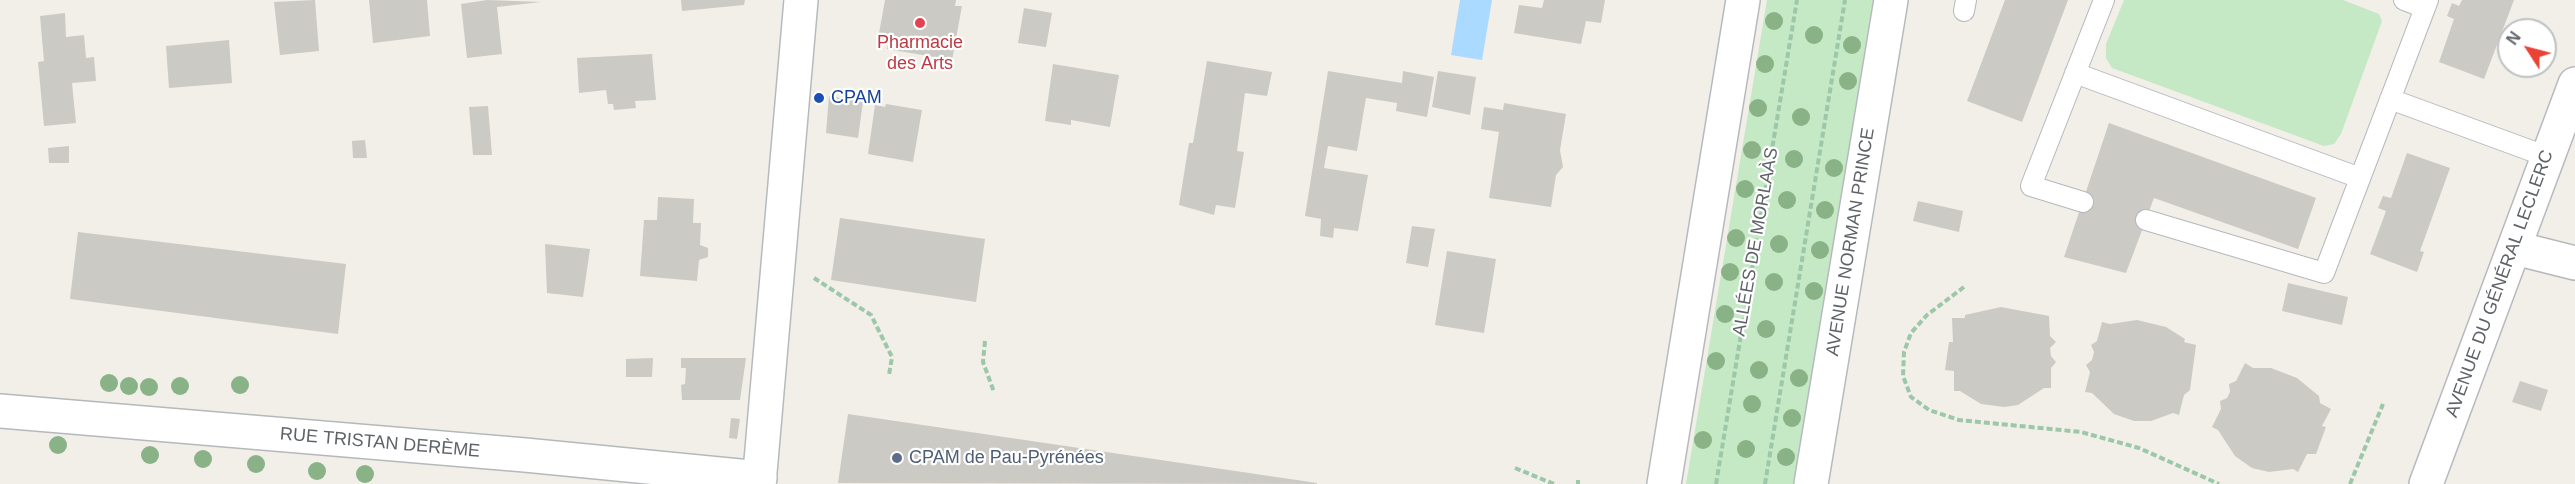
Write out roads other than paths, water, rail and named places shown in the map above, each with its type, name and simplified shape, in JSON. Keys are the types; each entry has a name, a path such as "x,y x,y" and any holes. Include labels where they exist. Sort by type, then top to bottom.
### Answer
{"street":[{"path":"760,481 801,0"},
{"path":"1665,484 1743,0"},
{"name":"AVENUE NORMAN PRINCE","path":"1812,484 1891,0"},
{"name":"AVENUE DU GÉNÉRAL LECLERC","path":"2426,484 2575,84"},
{"path":"2515,248 2575,263"},
{"name":"RUE TRISTAN DERÈME","path":"0,411 524,470 760,481"}],"lane":[{"path":"2083,202 2031,186 2104,0"},
{"path":"2145,220 2324,273 2426,4 2404,0"},
{"path":"2075,73 2360,178"},
{"path":"2390,99 2548,157"}],"water":[{"path":"1460,0 1492,0 1482,60 1451,55"}],"place":[{"name":"Pharmacie des Arts","path":"920,23"},
{"name":"CPAM","path":"819,98"},
{"name":"CPAM de Pau-Pyrénées","path":"897,458"}]}
